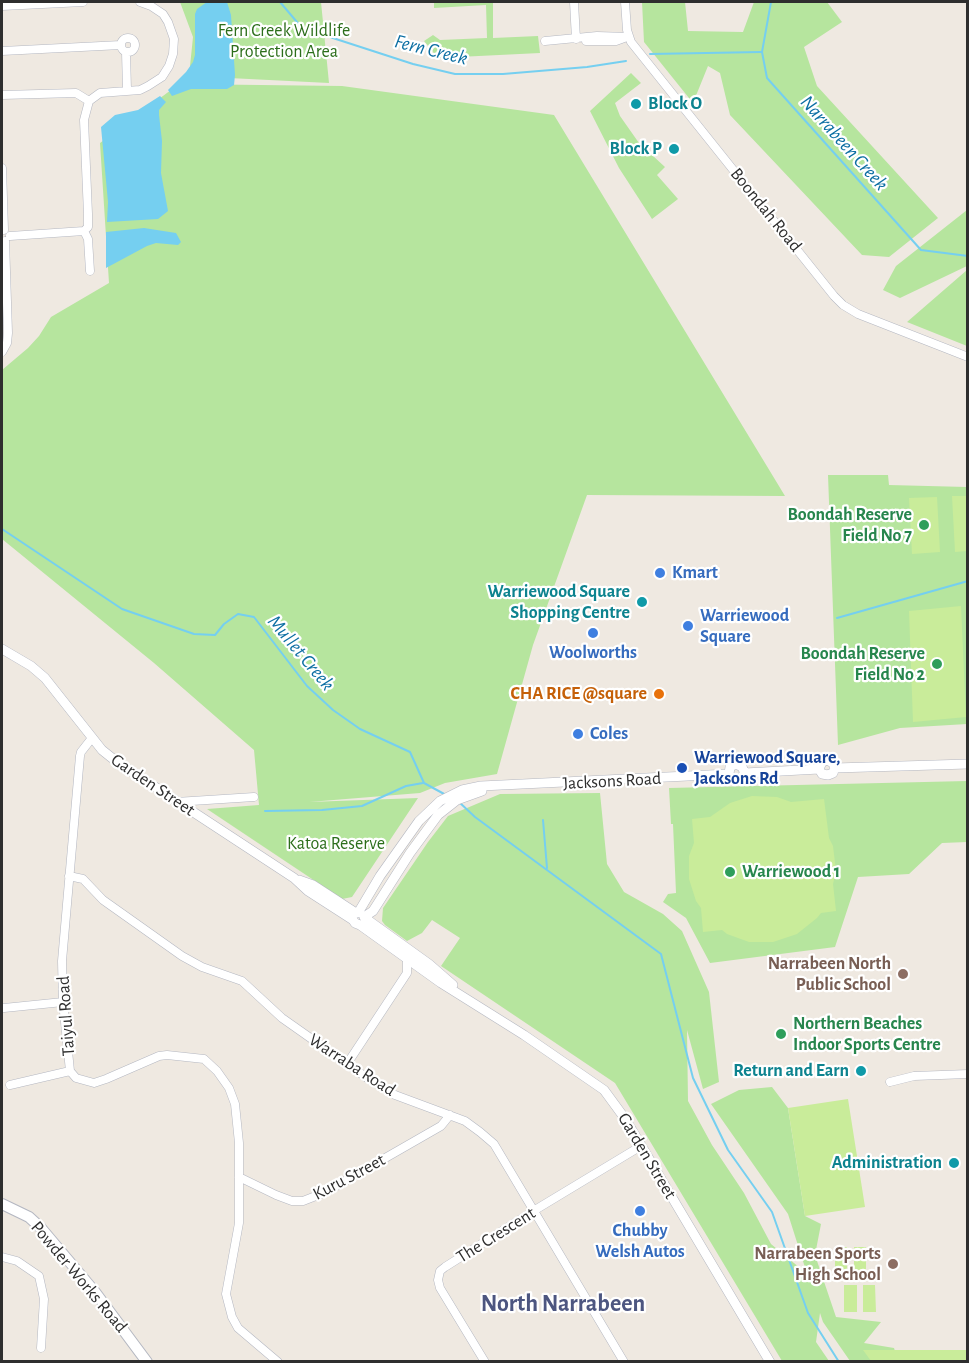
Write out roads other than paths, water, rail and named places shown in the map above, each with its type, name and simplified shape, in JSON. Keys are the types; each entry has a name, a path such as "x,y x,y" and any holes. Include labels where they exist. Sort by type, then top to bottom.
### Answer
{"main road":[{"name":"Powder Works Road","path":"2,1204 29,1217 41,1228 95,1292 147,1362"}],"street":[{"path":"2,6 83,2"},
{"path":"4,236 84,231 88,227 84,120 89,101 100,93 140,90 162,77 169,66 172,54 174,39 168,22 163,14 140,2"},
{"path":"574,2 576,39"},
{"path":"545,41 597,36 628,37 625,2"},
{"name":"Boondah Road","path":"628,37 843,305 858,314 968,357"},
{"path":"2,51 124,48 127,90"},
{"path":"2,95 76,93 89,101"},
{"path":"2,168 8,333 7,343 2,352"},
{"path":"84,231 88,239 90,271"},
{"name":"Garden Street","path":"2,649 31,666 45,678 102,750 117,762 294,878 313,885 429,964 471,1000"},
{"name":"Taiyul Road","path":"92,738 80,756 62,961 63,1002 70,1071 76,1078 94,1083 159,1056 177,1055 204,1059 217,1071 229,1088 235,1104 239,1143 239,1222 226,1294 232,1317 238,1328 278,1362"},
{"name":"Jacksons Road","path":"361,918 380,876 418,821 444,803 465,793 496,785 729,774 733,779 739,780 745,773 819,769 822,762 827,760 832,761 835,768 968,764"},
{"path":"176,802 254,797"},
{"name":"Jacksons Road","path":"361,918 373,911 444,803"},
{"name":"Warraba Road","path":"69,876 83,879 103,900 182,956 202,967 242,981 282,1018 370,1080 395,1095 465,1121 494,1144 622,1361"},
{"name":"Garden Street","path":"361,918 407,958 441,983 471,1000 604,1090 615,1103 770,1362"},
{"path":"347,1064 407,973 407,958"},
{"path":"407,973 423,968"},
{"path":"4,1008 63,1002"},
{"path":"10,1084 70,1071"},
{"path":"890,1082 914,1076 968,1074"},
{"name":"Kuru Street","path":"239,1177 276,1196 303,1201 326,1192 441,1126 450,1115"},
{"name":"The Crescent","path":"485,1362 440,1288 439,1276 445,1267 641,1146"},
{"path":"2,1257 17,1261 39,1275 44,1299 40,1348"}],"water":[{"path":"207,2 227,2 231,15 234,85 227,89 191,89 172,96 168,90 193,62 195,14 197,9"},
{"path":"160,96 166,102 159,110 159,115 162,141 161,173 168,211 158,219 107,222 108,202 101,127 115,115 138,110"},
{"path":"144,228 176,233 181,242 178,245 156,243 147,246 106,268 106,232"}],"waterway":[{"name":"Fern Creek","path":"280,2 302,28 413,64 455,74 503,74 587,67 626,61"},
{"name":"Narrabeen Creek","path":"771,2 762,52 767,78 921,250 968,256"},
{"name":"Fern Creek","path":"650,54 761,52"},
{"name":"Mullet Creek","path":"2,529 122,609 194,634 215,635 224,624 238,614 254,617 307,686 333,710 360,729 410,752 424,783 446,795"},
{"name":"Narrabeen Creek","path":"837,618 968,581"},
{"path":"265,811 322,810 362,806 406,786 423,783"},
{"path":"459,802 475,817 661,954 693,1078 728,1150 772,1212 808,1313 839,1362"},
{"path":"543,820 547,868"}],"place":[{"name":"Block O","path":"636,104"},
{"name":"Block P","path":"674,149"},
{"name":"Boondah Reserve Field No 7","path":"924,525"},
{"name":"Kmart","path":"660,573"},
{"name":"Warriewood Square Shopping Centre","path":"642,602"},
{"name":"Warriewood Square","path":"688,626"},
{"name":"Woolworths","path":"593,633"},
{"name":"Boondah Reserve Field No 2","path":"937,664"},
{"name":"CHA RICE @square","path":"659,694"},
{"name":"Coles","path":"578,734"},
{"name":"Warriewood Square, Jacksons Rd","path":"682,768"},
{"name":"Warriewood 1","path":"730,872"},
{"name":"Narrabeen North Public School","path":"903,974"},
{"name":"Northern Beaches Indoor Sports Centre","path":"781,1034"},
{"name":"Return and Earn","path":"861,1071"},
{"name":"Administration","path":"954,1163"},
{"name":"Chubby Welsh Autos","path":"640,1211"},
{"name":"Narrabeen Sports High School","path":"893,1264"}],"district":[{"name":"North Narrabeen","path":"563,1304"}],"park label":[{"name":"Fern Creek Wildlife Protection Area","path":"284,42"},
{"name":"Katoa Reserve","path":"336,844"}]}
